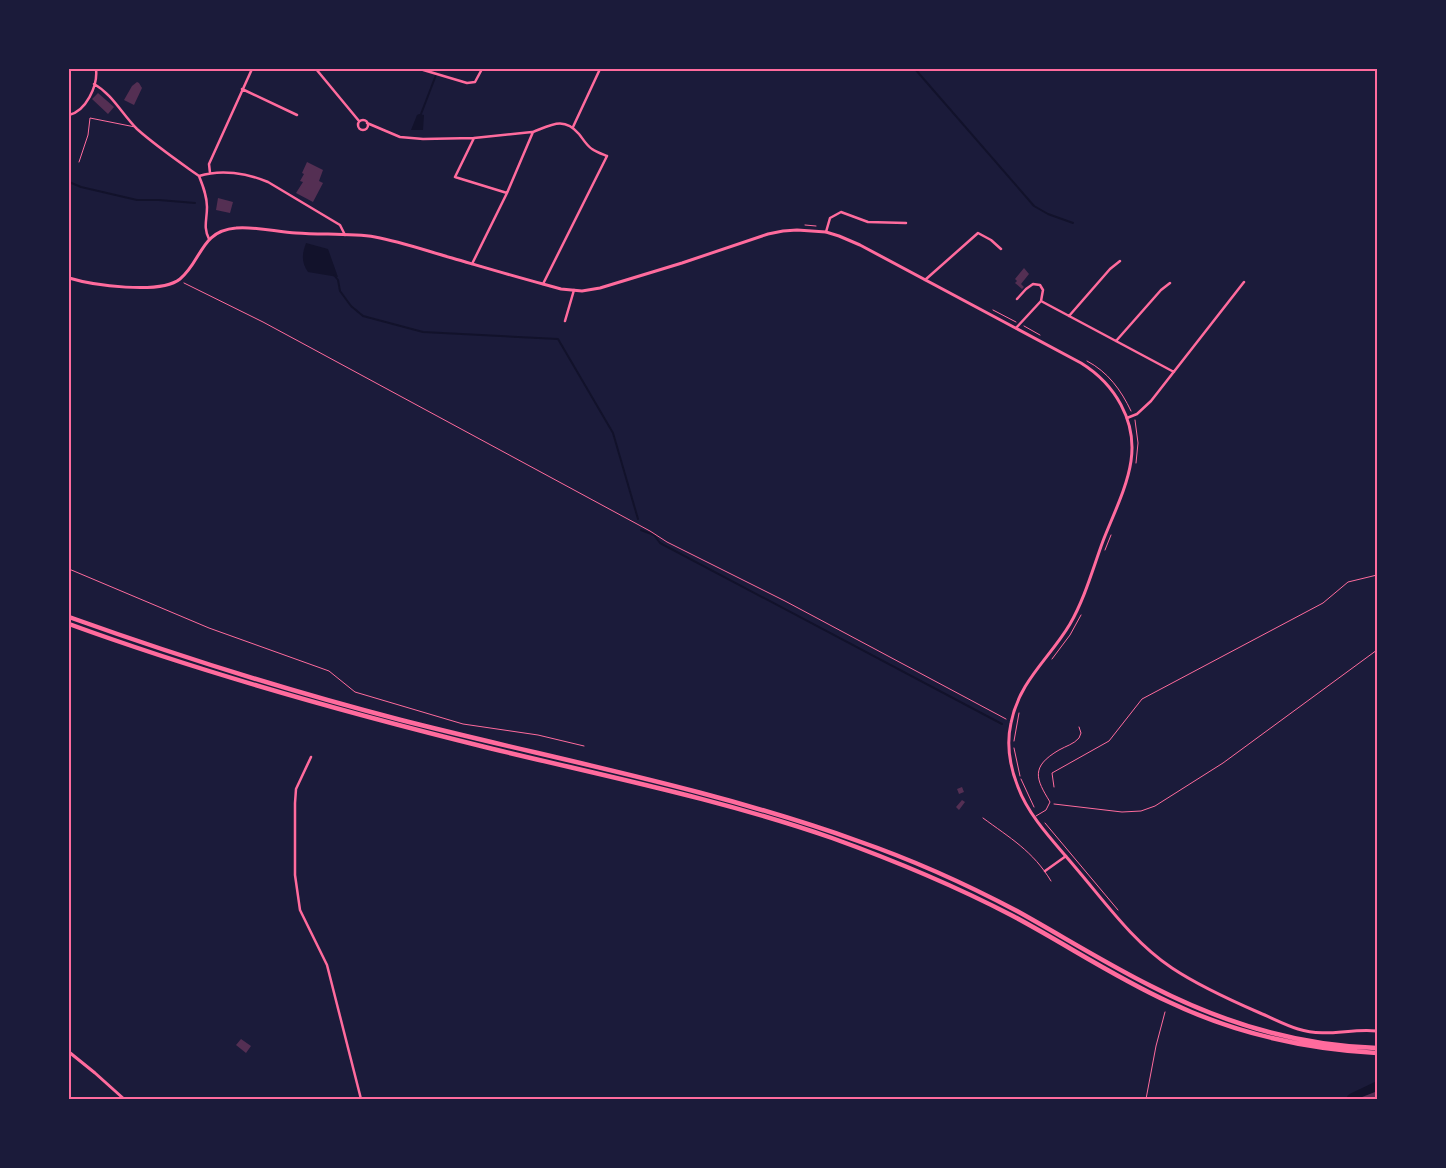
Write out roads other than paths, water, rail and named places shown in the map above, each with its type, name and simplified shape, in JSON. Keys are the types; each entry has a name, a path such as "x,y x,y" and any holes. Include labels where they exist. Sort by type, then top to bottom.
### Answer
{"highway":[{"path":"69,617 212,666 348,706 672,785 766,810 895,854 984,894 1151,987 1210,1014 1273,1033 1335,1047 1377,1053"},
{"path":"69,624 186,664 347,712 748,812 828,837 924,873 981,900 1134,985 1184,1009 1265,1036 1310,1046 1377,1048"}],"street":[{"path":"69,116 84,106 94,84 96,69"},
{"path":"210,173 209,164 252,69"},
{"path":"316,69 359,121 358,126 360,130 365,129 367,124"},
{"path":"420,69 467,84 475,82 482,69"},
{"path":"498,69 512,69"},
{"path":"573,127 600,69"},
{"path":"94,84 154,143 199,176 206,192 205,229 210,239"},
{"path":"242,89 297,114"},
{"path":"359,121 364,120 367,124 400,137 423,139 474,138 533,132 562,123 573,127 592,149 607,156 544,284"},
{"path":"472,264 507,193 533,132"},
{"path":"474,138 455,177 507,193"},
{"path":"199,176 210,173 246,175 268,182 340,225 345,235"},
{"path":"826,232 830,218 841,212 868,222 906,223"},
{"path":"69,278 100,284 152,288 167,286 179,280 192,267 198,254 210,239 224,230 236,227 296,233 374,237 544,284 574,290 600,288 631,280 768,234 797,230 826,232 860,245 1081,363 1098,375 1116,395 1128,418 1132,447 1128,474 1072,621 1025,685 1011,722 1009,738 1011,764 1018,789 1066,856 1119,919 1149,950 1172,968 1235,1002 1301,1030 1329,1034 1377,1032"},
{"path":"926,280 978,233 992,240 1001,249"},
{"path":"1069,316 1110,269 1120,261"},
{"path":"1128,418 1145,408 1244,282"},
{"path":"1116,341 1161,290 1170,283"},
{"path":"1016,328 1041,301 1043,290 1040,285 1033,284 1017,299"},
{"path":"565,321 574,290"},
{"path":"1041,301 1174,372"},
{"path":"311,757 296,789 295,875 300,910 327,965 361,1099"},
{"path":"1045,871 1066,856"},
{"path":"1372,1031 1377,1027"},
{"path":"69,1052 124,1099"}],"lane":[{"path":"79,162 88,135 90,118 136,127"},
{"path":"1036,816 1046,810 1050,802 1038,781 1038,772 1051,756 1080,738 1079,727"},
{"path":"982,818 1031,854 1051,881"}],"waterway":[{"path":"915,69 1034,206 1048,214 1073,223"},
{"path":"421,114 436,75"},
{"path":"69,182 81,187 137,200 195,203"},
{"path":"334,275 338,280 340,291 351,306 363,316 423,332 558,339 613,433 638,519"},
{"path":"641,530 654,535 660,543 1002,724"},
{"path":"1352,1099 1377,1087"}]}
